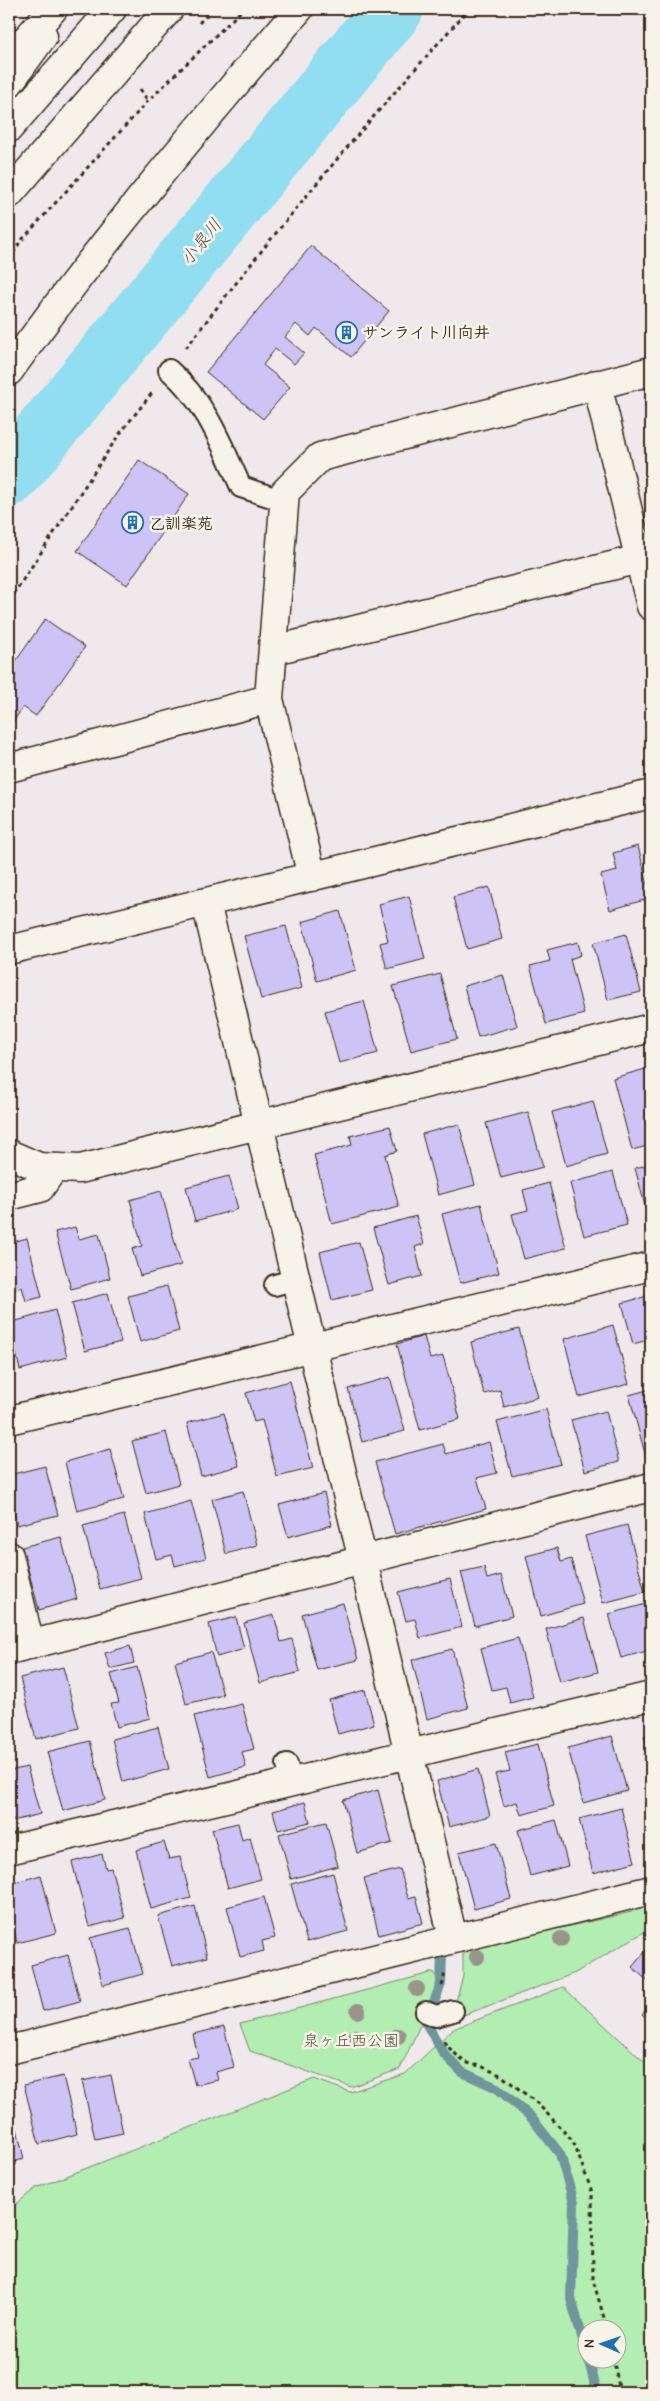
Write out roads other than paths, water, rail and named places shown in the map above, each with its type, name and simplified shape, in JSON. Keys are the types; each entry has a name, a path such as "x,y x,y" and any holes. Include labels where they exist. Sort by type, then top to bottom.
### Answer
{"main road":[{"path":"9,39 38,9"},
{"path":"9,60 53,9"},
{"path":"9,83 63,9"},
{"path":"9,128 112,9"},
{"path":"9,194 169,9"},
{"path":"9,371 66,291 211,112 299,9"},
{"path":"312,877 269,700 284,492 320,457 597,384 651,372"},
{"path":"597,384 646,558 651,606"},
{"path":"274,650 646,558"},
{"path":"9,768 269,700"},
{"path":"9,950 651,794"},
{"path":"206,903 259,1125 286,1282 312,1347 453,1938"},
{"path":"9,1154 39,1167 80,1169 651,1028"},
{"path":"9,1196 40,1188 53,1169"},
{"path":"9,1420 651,1266"},
{"path":"9,1556 20,1648 651,1487"},
{"path":"9,1850 289,1773 409,1754 651,1696"},
{"path":"9,2050 651,1890"}],"lane":[{"path":"169,370 188,387 211,422 241,487 284,501"}],"waterway":[{"name":"小泉川","path":"9,476 393,9"},
{"path":"442,1954 441,1984 426,2023 444,2054 462,2072 497,2088 530,2116 560,2154 574,2203 571,2299 578,2323"},
{"path":"591,2368 597,2392"}],"place":[{"name":"サンライト川向井","path":"346,332"},
{"name":"乙訓楽苑","path":"133,523"}],"park label":[{"name":"泉ヶ丘西公園","path":"351,2040"}]}
